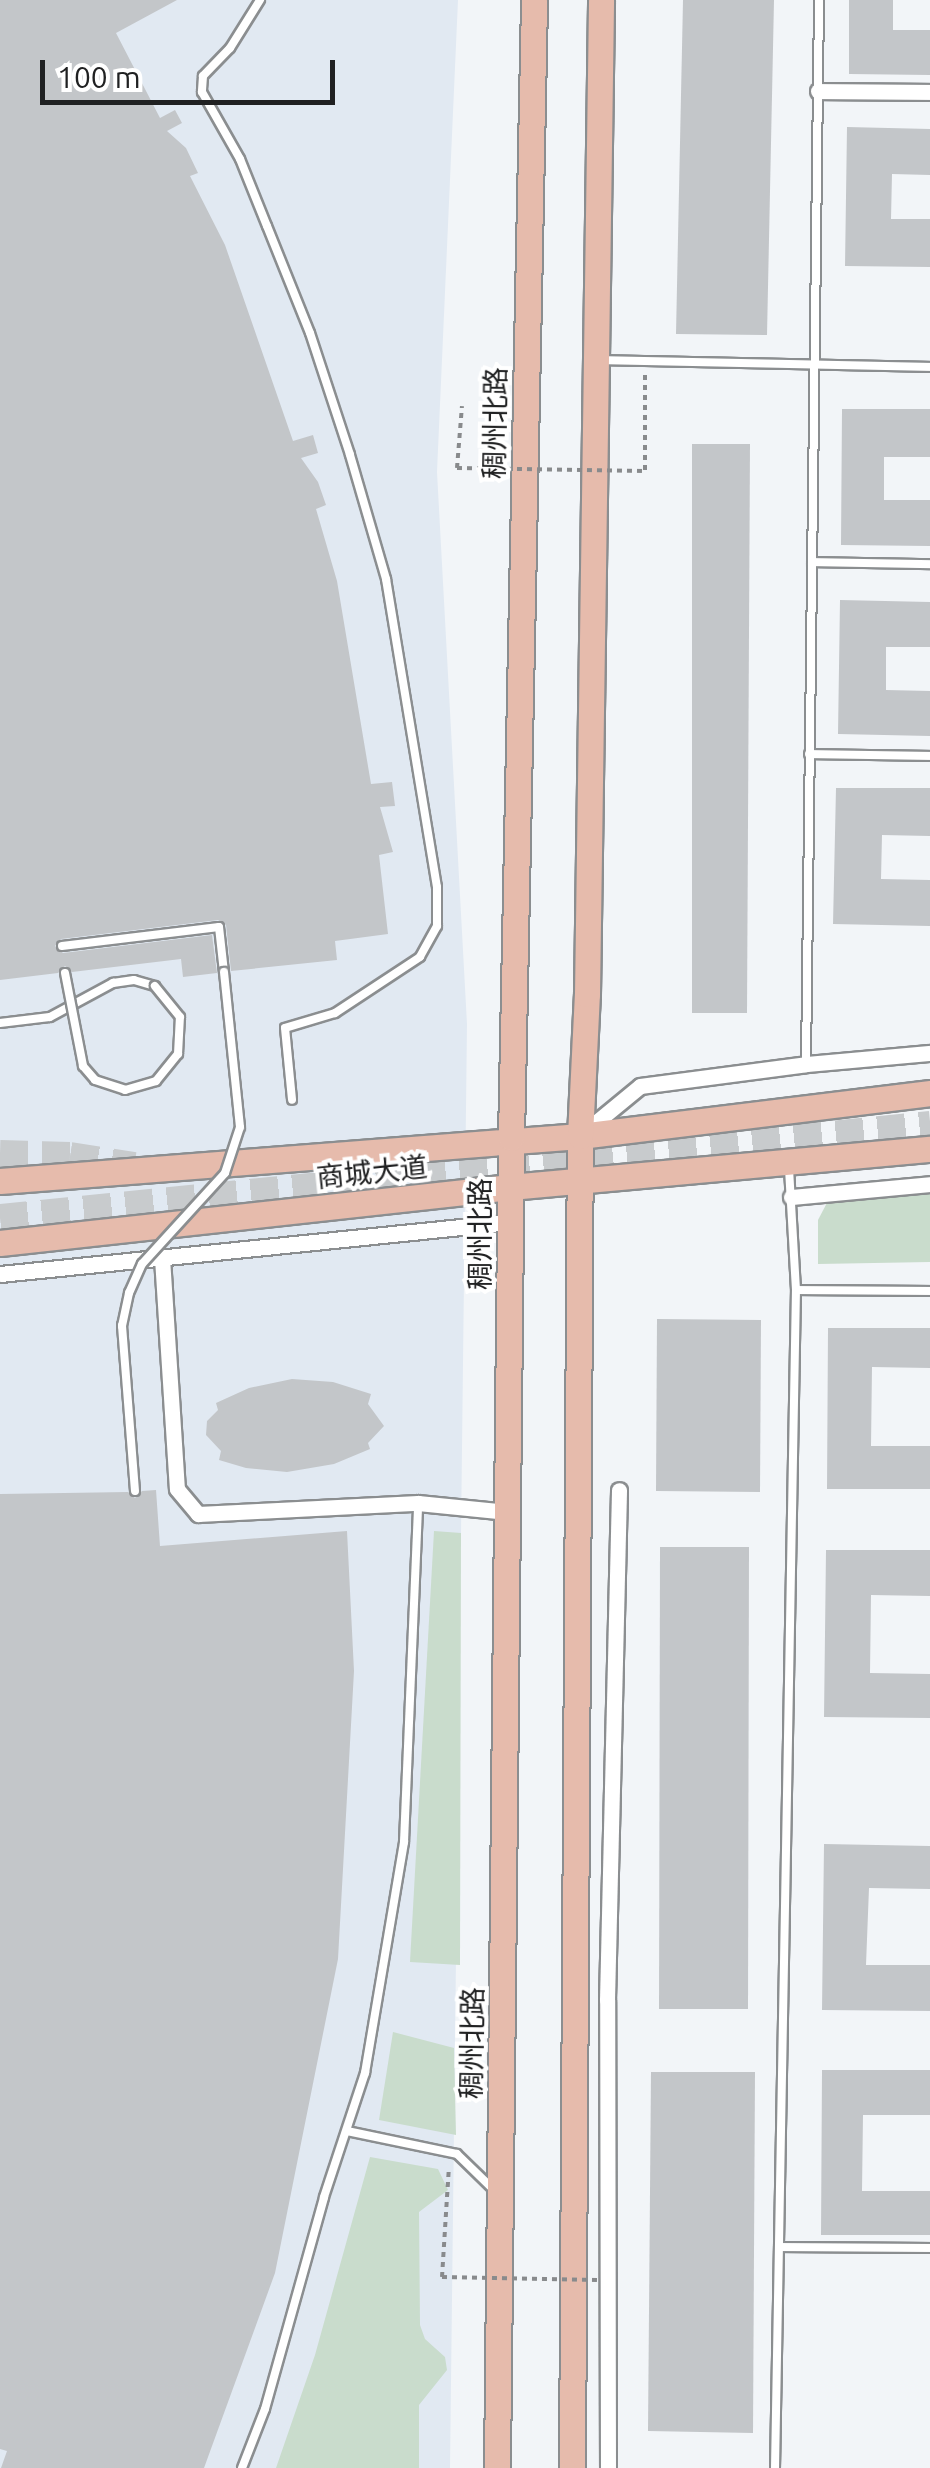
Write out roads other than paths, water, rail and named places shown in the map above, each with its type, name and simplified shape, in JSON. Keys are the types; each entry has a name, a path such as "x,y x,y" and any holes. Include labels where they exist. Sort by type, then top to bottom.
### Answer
{"main road":[{"name":"稠州北路","path":"497,2468 510,1187 534,0"},
{"path":"572,2468 580,1136 587,994 600,0"},
{"name":"商城大道","path":"0,1181 511,1138 580,1136 930,1094"},
{"name":"商城大道","path":"0,1243 510,1187 930,1149"}],"street":[{"path":"818,91 930,92"},
{"path":"580,1136 640,1086 806,1064 930,1053"},
{"path":"791,1197 930,1184"},
{"path":"0,1274 510,1222"},
{"path":"162,1258 177,1489 198,1514 418,1504 508,1512"},
{"path":"608,2468 607,2000 619,1490"}],"lane":[{"path":"260,0 230,48 203,76 202,92 240,159 310,333 360,491 386,580 404,670 437,887 436,926 420,957 336,1013 284,1028 292,1100"},
{"path":"806,1064 819,0"},
{"path":"596,360 930,367"},
{"path":"812,562 930,564"},
{"path":"809,754 930,756"},
{"path":"62,946 220,927 240,1127 225,1173 142,1264 129,1293 122,1326 135,1492"},
{"path":"0,1023 50,1017 113,983 134,980 155,986 180,1018 178,1054 156,1080 125,1090 95,1080 83,1066 77,1052 66,972"},
{"path":"775,2468 796,1290 789,1164"},
{"path":"796,1290 930,1291"},
{"path":"242,2468 265,2409 364,2072 404,1842 418,1504"},
{"path":"346,2131 457,2154 500,2196"},
{"path":"778,2247 930,2248"}],"tunnel":[{"path":"0,1218 930,1125"},
{"path":"0,1154 70,1156 134,1166"}]}
